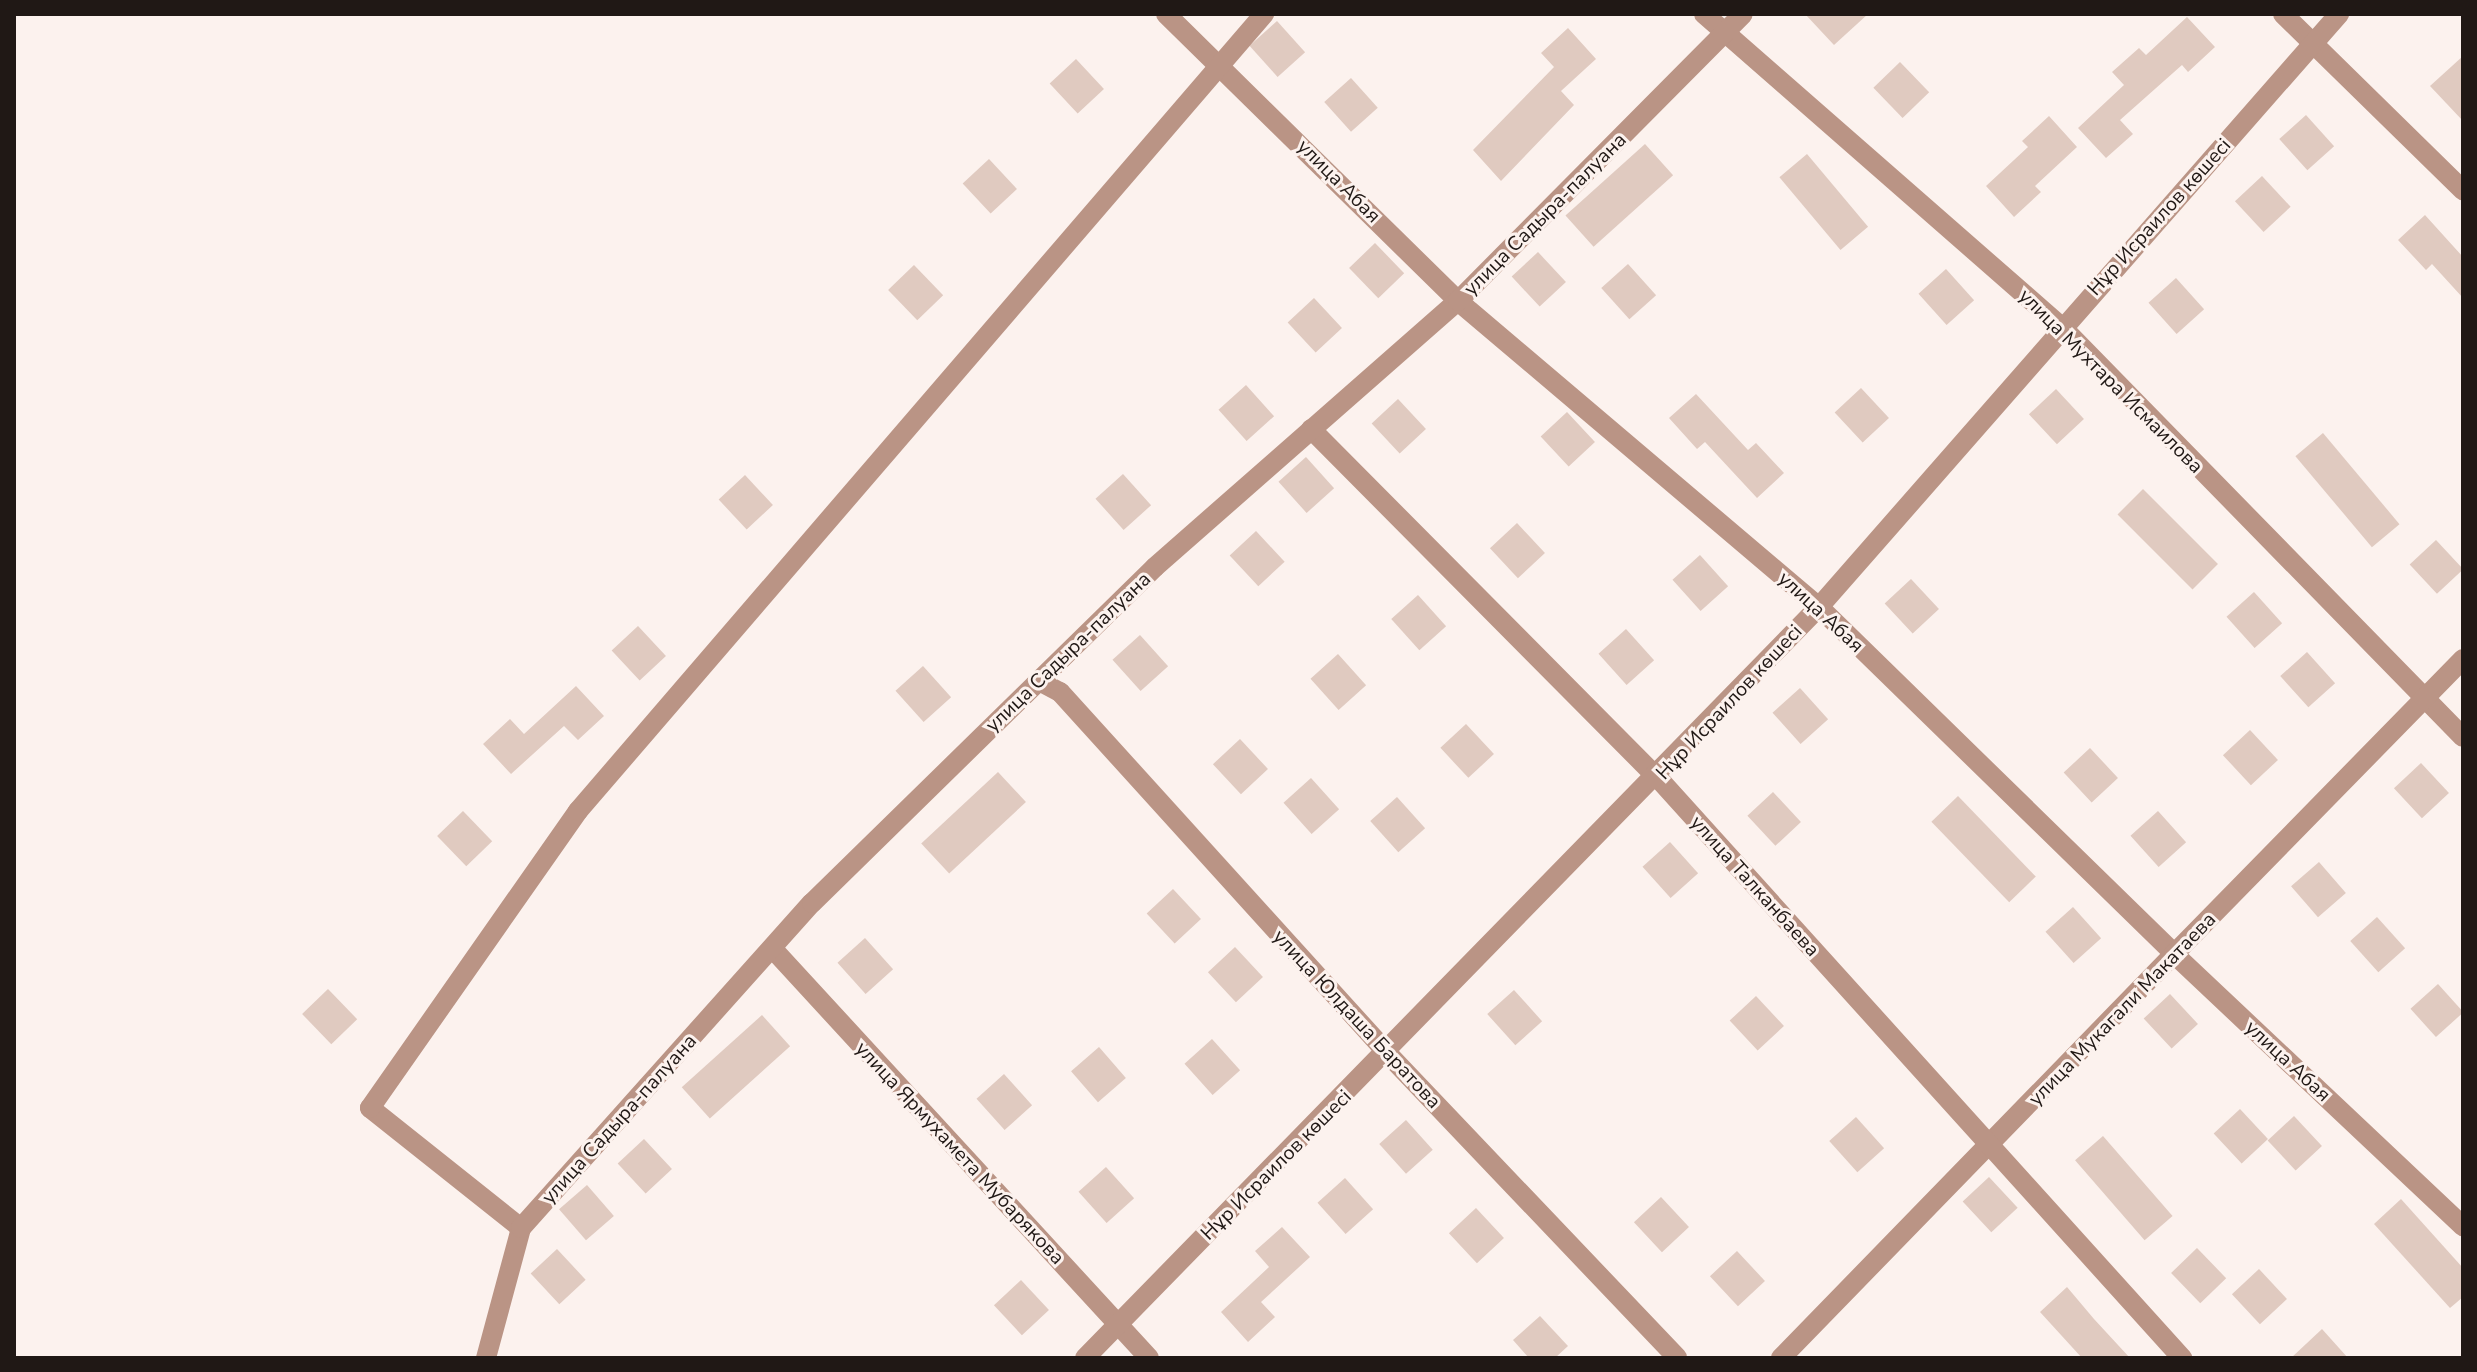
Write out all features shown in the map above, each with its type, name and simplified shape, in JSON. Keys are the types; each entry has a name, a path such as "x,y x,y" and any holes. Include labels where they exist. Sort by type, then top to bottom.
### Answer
{"street":[{"name":"улица Абая","path":"1166,14 1222,64 1458,301 1819,607 2174,954 2463,1226"},
{"path":"521,1228 370,1108 578,811 1264,14"},
{"name":"улица Мухтара Исмаилова","path":"1704,14 2062,327 2463,737"},
{"name":"улица Садыра-палуана","path":"486,1358 521,1228 772,948 1155,567 1458,301 1743,14"},
{"path":"2283,14 2463,190"},
{"name":"Нұр Исраилов көшесі","path":"1085,1358 1658,778 1819,607 2339,14"},
{"name":"улица Талканбаева","path":"1311,429 1658,778 2182,1358"},
{"name":"улица Мукагали Макатаева","path":"1781,1358 2463,659"},
{"name":"улица Юлдаша Баратова","path":"1039,681 1060,692 1388,1054 1677,1358"},
{"name":"улица Ярмухамета Мубарякова","path":"772,948 1149,1358"}],"building":[{"path":"1805,14 1868,14 1834,45"},
{"path":"2187,17 2215,47 2188,72 2182,65 2120,120 2133,134 2106,158 2078,128 2124,85 2112,72 2139,48 2146,55"},
{"path":"1277,21 1305,52 1278,77 1250,46"},
{"path":"1568,28 1596,59 1561,91 1574,105 1501,181 1473,150 1554,67 1541,53"},
{"path":"2463,56 2463,121 2430,86"},
{"path":"1076,59 1104,89 1078,114 1050,84"},
{"path":"1900,62 1929,92 1903,118 1873,88"},
{"path":"1351,78 1378,108 1351,132 1324,102"},
{"path":"2306,115 2334,146 2307,170 2279,139"},
{"path":"2049,116 2077,147 2035,186 2041,192 2014,217 1986,186 2028,147 2022,141"},
{"path":"1645,144 1673,175 1594,247 1565,216"},
{"path":"1807,154 1868,227 1840,250 1779,177"},
{"path":"989,159 1017,189 991,214 963,184"},
{"path":"2262,176 2291,207 2264,232 2235,201"},
{"path":"2425,215 2463,257 2463,298 2432,264 2426,270 2398,240"},
{"path":"1375,243 1404,273 1378,298 1349,268"},
{"path":"1538,252 1566,282 1540,307 1512,277"},
{"path":"1628,264 1656,295 1629,319 1601,288"},
{"path":"914,265 943,295 917,320 888,290"},
{"path":"1946,269 1974,300 1947,325 1919,294"},
{"path":"2176,278 2204,309 2177,334 2149,303"},
{"path":"1314,298 1342,328 1316,353 1288,323"},
{"path":"1246,385 1274,416 1247,441 1219,410"},
{"path":"1861,388 1889,418 1863,443 1835,413"},
{"path":"2056,389 2084,419 2057,444 2029,414"},
{"path":"1696,394 1748,450 1756,443 1784,473 1757,498 1705,442 1697,449 1669,418"},
{"path":"1398,399 1426,429 1400,454 1372,424"},
{"path":"1567,412 1595,442 1569,467 1541,437"},
{"path":"2323,433 2399,524 2372,547 2295,456"},
{"path":"1306,457 1334,488 1307,513 1279,482"},
{"path":"1123,474 1151,505 1124,530 1096,499"},
{"path":"745,475 773,505 747,530 719,500"},
{"path":"2143,489 2218,564 2192,589 2118,514"},
{"path":"1517,523 1545,553 1518,578 1490,548"},
{"path":"1256,531 1285,562 1258,586 1230,556"},
{"path":"2436,540 2463,569 2437,594 2410,565"},
{"path":"1700,555 1728,586 1701,611 1673,580"},
{"path":"1911,579 1939,609 1913,634 1885,604"},
{"path":"2254,592 2282,623 2255,648 2227,617"},
{"path":"1418,595 1446,626 1419,650 1391,619"},
{"path":"638,626 666,656 640,681 612,651"},
{"path":"1626,629 1654,660 1627,685 1599,654"},
{"path":"1140,635 1168,666 1141,691 1113,660"},
{"path":"2307,652 2335,683 2308,707 2280,676"},
{"path":"1338,654 1366,685 1339,710 1311,679"},
{"path":"923,666 951,697 924,722 896,691"},
{"path":"576,686 604,716 578,740 564,726 511,774 483,744 510,719 524,734"},
{"path":"1800,688 1828,719 1801,744 1773,713"},
{"path":"1466,724 1494,754 1468,778 1440,748"},
{"path":"2250,730 2278,760 2251,785 2223,755"},
{"path":"1240,739 1268,769 1241,794 1213,764"},
{"path":"2090,748 2118,778 2092,803 2064,773"},
{"path":"2421,763 2449,793 2422,818 2394,788"},
{"path":"998,772 1026,802 949,874 921,844"},
{"path":"1311,778 1339,809 1312,834 1284,803"},
{"path":"1773,792 1801,822 1775,846 1747,816"},
{"path":"1958,796 2036,877 2009,902 1931,822"},
{"path":"1397,797 1425,828 1398,852 1370,821"},
{"path":"463,811 492,841 466,866 437,836"},
{"path":"2158,811 2186,842 2159,867 2131,836"},
{"path":"1670,842 1698,873 1671,898 1643,867"},
{"path":"2319,862 2346,893 2318,917 2291,886"},
{"path":"1173,889 1201,919 1175,944 1147,914"},
{"path":"2073,907 2101,938 2074,963 2046,932"},
{"path":"2377,917 2405,948 2378,972 2350,941"},
{"path":"865,938 893,969 866,994 838,963"},
{"path":"1235,947 1263,977 1236,1002 1208,972"},
{"path":"2438,984 2463,1013 2436,1037 2411,1009"},
{"path":"328,989 357,1019 331,1044 302,1014"},
{"path":"1514,990 1542,1021 1515,1045 1487,1014"},
{"path":"2170,994 2198,1024 2172,1049 2144,1019"},
{"path":"1756,996 1784,1026 1758,1051 1730,1021"},
{"path":"762,1015 790,1046 710,1118 682,1087"},
{"path":"1212,1039 1240,1070 1213,1095 1185,1064"},
{"path":"1099,1047 1126,1078 1098,1102 1071,1071"},
{"path":"1004,1074 1032,1105 1005,1130 977,1099"},
{"path":"2240,1109 2268,1139 2242,1164 2214,1134"},
{"path":"2294,1116 2322,1146 2296,1171 2268,1141"},
{"path":"1856,1117 1884,1148 1857,1172 1829,1141"},
{"path":"1406,1120 1433,1150 1406,1174 1379,1144"},
{"path":"2103,1136 2173,1216 2145,1240 2075,1160"},
{"path":"644,1139 672,1169 646,1194 618,1164"},
{"path":"1106,1167 1134,1198 1107,1223 1079,1192"},
{"path":"1989,1177 2018,1208 1991,1232 1963,1202"},
{"path":"1345,1178 1373,1209 1346,1234 1318,1203"},
{"path":"587,1185 614,1216 586,1240 559,1209"},
{"path":"1661,1197 1689,1227 1662,1252 1634,1222"},
{"path":"2401,1199 2463,1268 2463,1297 2450,1308 2374,1224"},
{"path":"1476,1208 1504,1238 1477,1263 1449,1233"},
{"path":"1282,1227 1310,1257 1261,1302 1275,1317 1248,1342 1221,1312 1269,1267 1255,1251"},
{"path":"2197,1248 2226,1278 2200,1303 2171,1273"},
{"path":"557,1249 586,1280 559,1304 531,1274"},
{"path":"1737,1251 1765,1281 1738,1306 1710,1276"},
{"path":"2259,1269 2287,1299 2260,1324 2232,1294"},
{"path":"1021,1280 1049,1310 1022,1335 994,1305"},
{"path":"2067,1287 2130,1358 2082,1358 2040,1312"},
{"path":"1540,1316 1568,1346 1555,1358 1529,1358 1513,1340"},
{"path":"2322,1329 2348,1358 2291,1358"}]}
